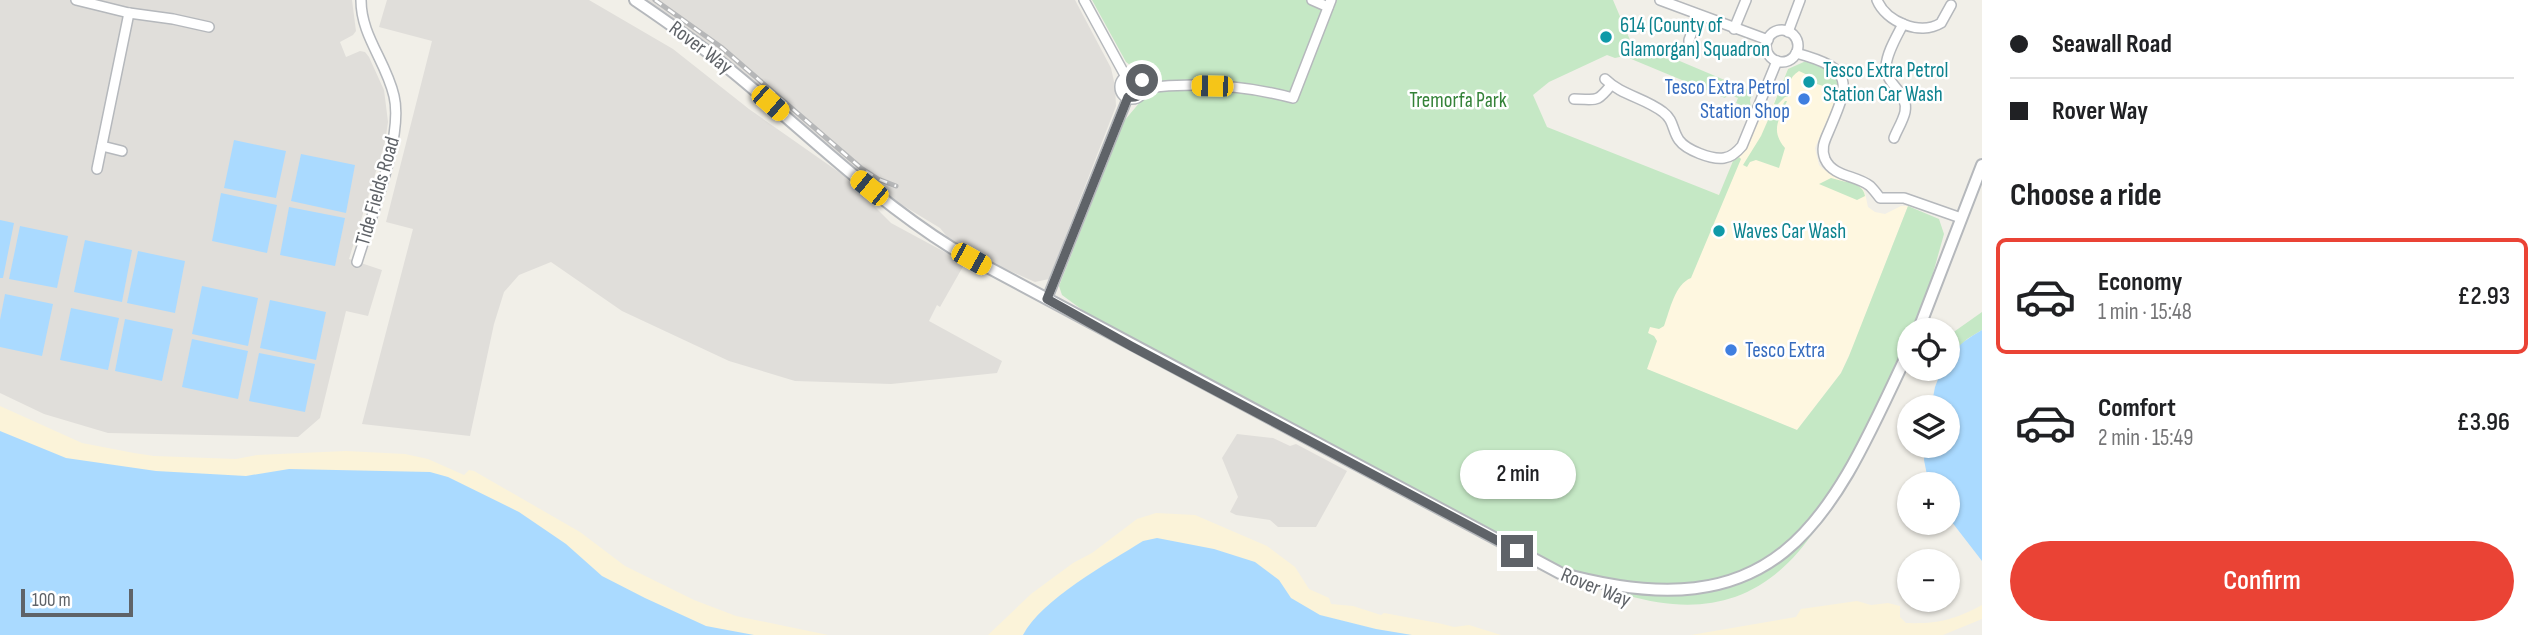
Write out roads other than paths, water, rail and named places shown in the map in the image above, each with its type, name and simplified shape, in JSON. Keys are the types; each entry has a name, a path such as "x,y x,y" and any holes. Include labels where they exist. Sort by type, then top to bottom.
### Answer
{"street":[{"path":"76,0 129,13 209,27"},
{"name":"Tide Fields Road","path":"357,262 393,143 396,117 391,85 365,29 361,0"},
{"name":"Rover Way","path":"635,0 725,65 851,174 903,215 952,248 1131,346 1598,592"},
{"path":"1084,0 1126,77"},
{"path":"1128,97 1138,97 1144,88 1168,85 1226,86 1293,98 1330,3 1312,0"},
{"path":"1660,0 1768,40"},
{"path":"1734,29 1746,0"},
{"path":"1788,32 1800,0"},
{"path":"1877,0 1885,13 1903,24 1922,28 1937,26 1945,19 1951,5"},
{"path":"97,169 129,13"},
{"path":"1689,46 1698,15"},
{"path":"1894,138 1905,114 1905,106 1903,96 1888,78 1886,65 1903,24"},
{"path":"1778,31 1788,32 1797,42 1796,53 1787,61 1777,61 1767,51 1768,40 1778,31"},
{"path":"1796,53 1826,62 1841,74 1843,95 1823,146 1825,158 1833,169 1870,187 1880,198 1904,198 1961,218"},
{"path":"1574,99 1595,100 1601,97 1608,82 1666,114 1674,124 1678,138 1687,148 1717,158 1726,158 1734,155 1742,146 1777,61"},
{"path":"1128,97 1121,88 1126,77 1132,75 1139,78 1144,88"},
{"path":"1047,299 1128,97"},
{"path":"102,146 122,150"},
{"path":"1923,318 1982,165"},
{"path":"1821,529 1850,478 1897,376"}],"water":[{"path":"234,140 286,151 276,198 224,188"},
{"path":"301,154 355,165 346,213 291,201"},
{"path":"221,193 277,205 267,253 212,241"},
{"path":"289,207 345,218 335,266 280,255"},
{"path":"0,220 14,223 3,278 0,278"},
{"path":"20,226 68,236 57,288 9,279"},
{"path":"85,240 132,250 122,302 74,292"},
{"path":"138,251 185,261 175,313 127,303"},
{"path":"202,286 258,298 248,346 192,334"},
{"path":"5,294 53,304 42,356 0,347 0,320"},
{"path":"270,300 326,312 316,360 260,348"},
{"path":"71,308 119,318 108,370 60,360"},
{"path":"125,319 173,329 162,381 115,371"},
{"path":"1982,330 1982,561 1960,533 1960,472 1926,472 1924,460 1960,458 1960,395 1933,395 1937,381 1960,381 1960,345"},
{"path":"192,339 248,351 238,399 182,387"},
{"path":"259,353 315,364 305,412 249,401"},
{"path":"0,431 66,458 156,471 246,476 289,469 430,472 448,477 519,512 566,544 602,576 645,598 706,626 754,635 0,635"},
{"path":"1157,538 1214,549 1255,562 1279,580 1291,598 1320,615 1412,635 1023,635 1032,622 1060,595 1143,541"}],"railway":[{"path":"655,0 721,47 861,168 896,186"}],"place":[{"name":"614 (County of Glamorgan) Squadron","path":"1606,37"},
{"name":"Tesco Extra Petrol Station Car Wash","path":"1809,82"},
{"name":"Tesco Extra Petrol Station Shop","path":"1804,99"},
{"name":"Waves Car Wash","path":"1719,231"},
{"name":"Tesco Extra","path":"1731,350"}],"park label":[{"name":"Tremorfa Park","path":"1458,100"}]}
